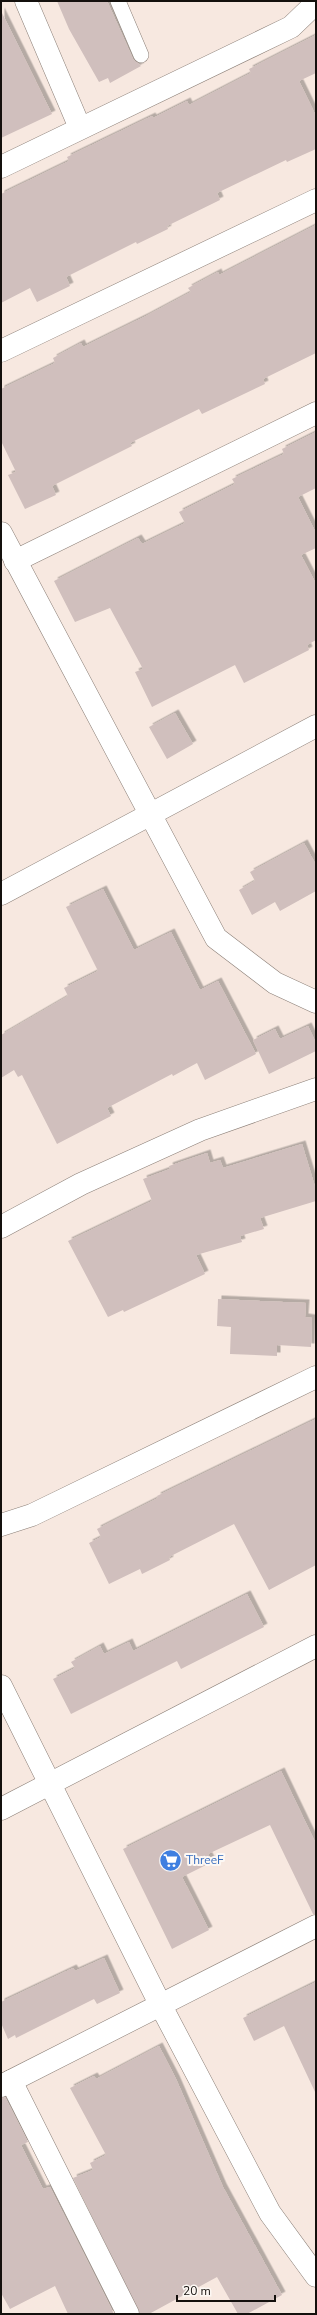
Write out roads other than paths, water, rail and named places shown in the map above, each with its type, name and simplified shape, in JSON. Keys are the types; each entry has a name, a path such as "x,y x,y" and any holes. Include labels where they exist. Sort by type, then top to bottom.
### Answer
{"street":[{"path":"26,1 80,128"},
{"path":"1,167 291,27 316,3"},
{"path":"1,351 316,200"},
{"path":"15,561 316,413"},
{"path":"1,533 216,938 276,983 316,1002"},
{"path":"1,894 316,726"},
{"path":"1,1227 81,1184 200,1130 316,1090"},
{"path":"1,1525 32,1515 316,1377"},
{"path":"1,1809 316,1646"},
{"path":"1,1686 160,2004 270,2213 316,2276"},
{"path":"128,2314 6,2084 160,2004 316,1926"}],"lane":[{"path":"118,1 141,55"}],"place":[{"name":"ThreeF","path":"171,1860"}]}
